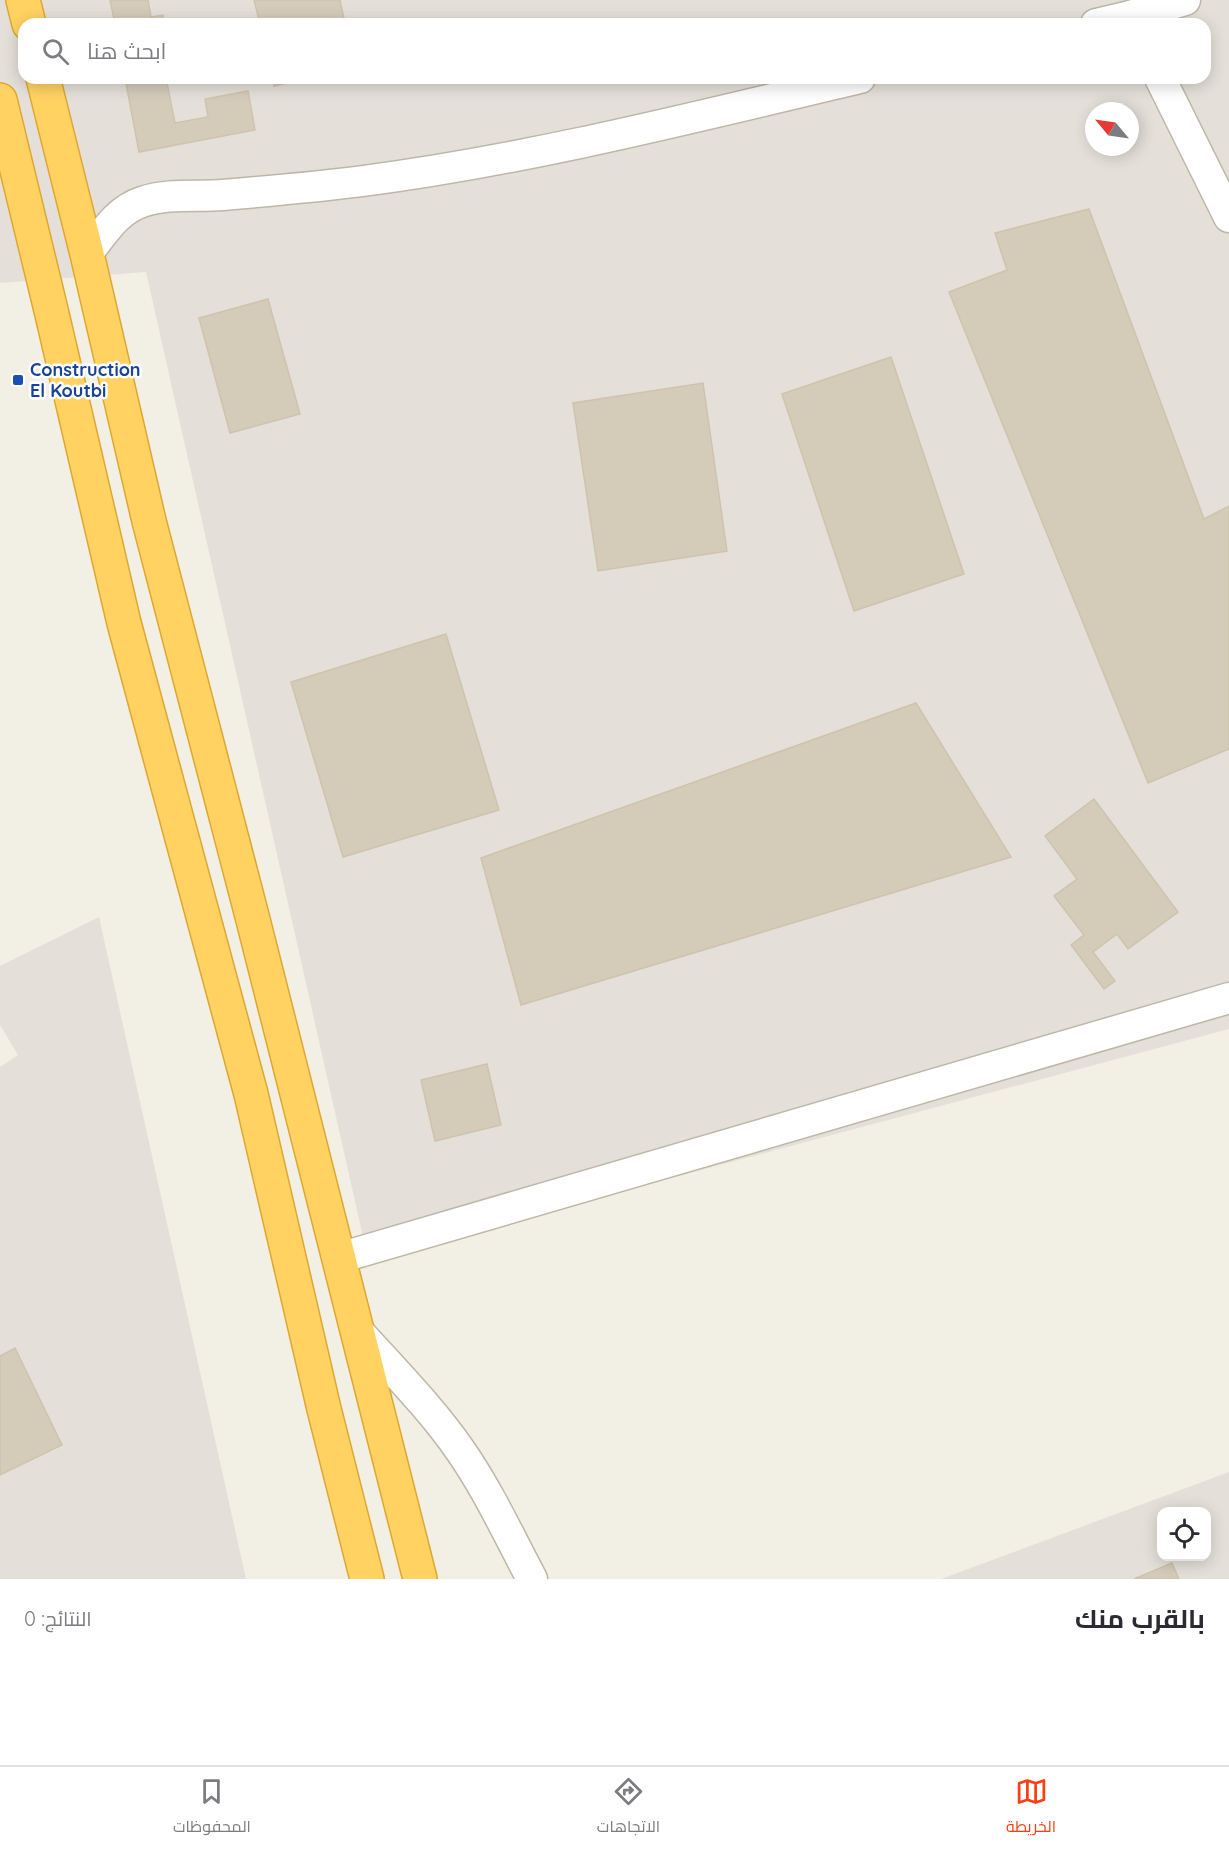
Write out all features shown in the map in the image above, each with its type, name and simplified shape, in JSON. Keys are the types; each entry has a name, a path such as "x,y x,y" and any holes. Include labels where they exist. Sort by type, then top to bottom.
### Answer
{"highway":[{"path":"23,0 28,18"},
{"path":"44,84 149,521 420,1579"},
{"path":"0,100 124,623 251,1094 324,1409 367,1579"}],"street":[{"path":"1115,18 1185,0"},
{"path":"87,254 121,213 144,201 363,181 487,162 834,84"},
{"path":"1163,84 1229,217"},
{"path":"339,1258 1229,998"},
{"path":"358,1331 424,1404 460,1451 487,1494 532,1579"}],"shaded area":[{"path":"0,0 1229,0 1229,1029 368,1259 146,272 0,283"},
{"path":"99,917 246,1579 0,1579 0,1067 18,1055 0,1025 0,966"},
{"path":"1229,1472 1229,1579 941,1579"}],"building":[{"path":"110,0 148,0 151,17 163,15 163,18 114,18"},
{"path":"254,0 340,0 344,18 258,18"},
{"path":"126,84 167,84 175,123 208,117 205,99 248,91 255,130 139,152"},
{"path":"1089,209 1204,519 1229,506 1229,749 1148,783 949,292 1007,270 995,233"},
{"path":"268,299 300,414 230,433 199,318"},
{"path":"891,357 964,574 854,611 782,394"},
{"path":"703,383 727,551 598,571 573,403"},
{"path":"446,634 499,810 343,857 291,682"},
{"path":"916,703 1011,857 521,1005 481,858"},
{"path":"1094,799 1178,912 1128,949 1117,934 1093,952 1115,981 1104,989 1071,945 1084,935 1054,896 1077,879 1045,836"},
{"path":"487,1064 501,1125 435,1141 421,1080"},
{"path":"15,1348 62,1445 0,1475 0,1356"},
{"path":"1172,1563 1179,1579 1134,1579"}],"place":[{"name":"Construction El Koutbi","path":"18,380"}]}
